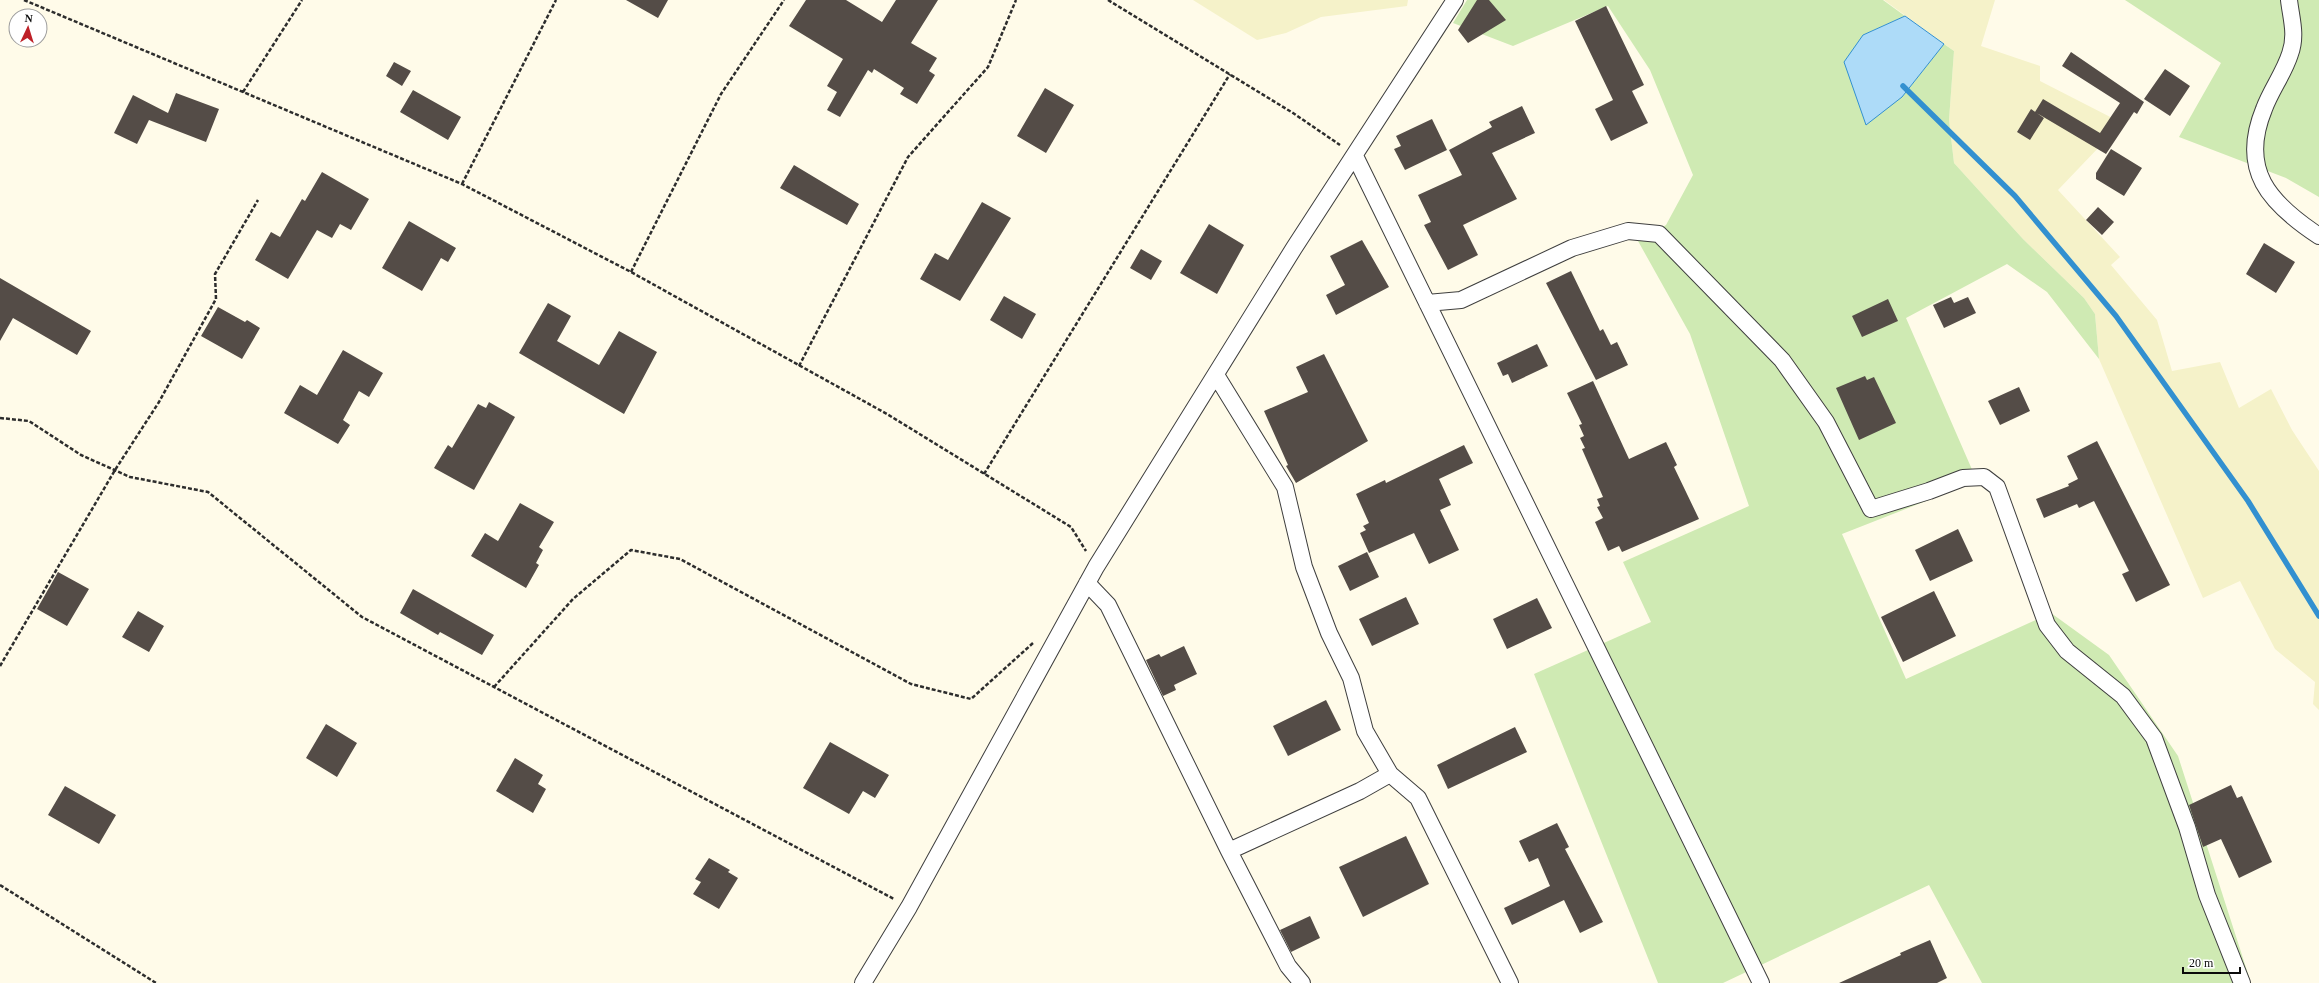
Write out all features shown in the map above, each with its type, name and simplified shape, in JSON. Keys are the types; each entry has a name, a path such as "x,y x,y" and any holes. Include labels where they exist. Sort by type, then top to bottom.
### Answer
{"street":[{"path":"862,983 909,907 1096,567 1294,248 1455,0"},
{"path":"2289,0 2295,26 2291,54 2263,109 2255,136 2254,160 2265,188 2297,222 2319,236"},
{"path":"1355,156 1761,983"},
{"path":"1427,303 1461,300 1572,248 1628,231 1659,234 1782,360 1826,422 1871,509 1930,491 1963,478 1984,477 1997,487 2047,625 2067,651 2123,696 2154,738 2188,827 2206,895 2242,983"},
{"path":"1216,375 1285,487 1304,567 1329,633 1351,678 1365,731 1390,774 1418,798 1510,983"},
{"path":"1087,583 1108,605 1229,852 1288,966 1302,983"},
{"path":"1229,852 1360,791 1390,774"}],"path":[{"path":"24,0 462,184 631,272 887,414 1071,527 1096,567"},
{"path":"243,92 302,0"},
{"path":"462,184 556,0"},
{"path":"631,272 722,94 784,0"},
{"path":"799,366 908,157 988,67 1016,0"},
{"path":"1108,0 1293,113 1355,156"},
{"path":"984,474 1230,74"},
{"path":"0,666 115,470 159,402 216,299 215,274 258,200"},
{"path":"0,418 29,421 81,455 130,477 208,492 362,617 909,907"},
{"path":"494,687 573,599 631,550 680,559 911,684 971,699 1039,638"},
{"path":"0,886 156,983"}],"shaded area":[{"path":"1193,0 1408,0 1407,6 1321,17 1286,33 1257,40"},
{"path":"1884,0 1995,0 1981,46 2040,66 2040,81 2122,123 2058,190 2120,257 2111,265 2157,320 2172,371 2220,362 2239,408 2271,389 2292,430 2319,471 2319,710 2313,704 2315,682 2275,649 2240,581 2203,598 2099,359 2095,314 2084,298 2023,239 1954,163 1949,120 1954,51"}],"green space":[{"path":"1467,0 1883,0 1905,16 1863,35 1902,97 1944,44 1954,51 1949,120 1954,163 2023,239 2084,298 2095,314 2099,359 2047,292 2007,264 1906,318 1977,481 1842,534 1906,679 2051,613 2109,655 2178,756 2250,980 2243,983 1982,983 1929,885 1723,983 1658,983 1534,674 1651,622 1623,562 1749,506 1690,334 1638,241 1666,225 1693,175 1650,70 1608,6 1513,46 1453,23"},
{"path":"2125,0 2319,0 2319,197 2286,178 2179,137 2221,63"}],"water":[{"path":"1905,16 1944,44 1902,97 1866,125 1844,62 1863,35"}],"building":[{"path":"626,0 668,0 658,18"},
{"path":"806,0 846,0 882,22 896,0 938,0 911,43 937,58 929,71 935,75 917,104 900,94 904,88 874,69 872,73 868,70 840,117 827,110 837,92 827,86 843,59 789,26"},
{"path":"1477,0 1489,0 1506,20 1468,43 1458,30"},
{"path":"1606,6 1644,85 1632,91 1648,123 1611,141 1595,109 1613,100 1575,21"},
{"path":"2071,52 2144,102 2137,114 2134,112 2106,154 2035,112 2043,99 2100,133 2120,103 2062,66"},
{"path":"394,62 411,71 402,86 386,76"},
{"path":"2165,69 2190,86 2170,116 2144,99"},
{"path":"1045,88 1074,105 1046,153 1017,136"},
{"path":"413,90 461,117 448,140 400,112"},
{"path":"176,93 219,109 206,142 149,120 137,144 114,133 133,95 168,113"},
{"path":"1522,106 1535,133 1492,153 1517,199 1463,225 1478,255 1448,270 1424,225 1431,222 1418,195 1462,175 1449,150 1492,127 1489,122"},
{"path":"2031,109 2044,118 2030,140 2017,132"},
{"path":"1432,119 1447,150 1405,170 1394,149 1401,146 1396,136"},
{"path":"2111,149 2142,168 2124,196 2096,179 2096,173"},
{"path":"794,165 859,204 847,225 780,188"},
{"path":"322,172 369,199 351,230 340,224 332,238 317,230 288,279 255,260 271,232 280,237 302,199 305,201"},
{"path":"982,202 1011,218 960,301 920,279 935,253 948,260"},
{"path":"2098,207 2114,222 2102,235 2086,220"},
{"path":"409,221 456,248 448,262 441,258 422,291 382,268"},
{"path":"1209,224 1244,245 1217,294 1180,273"},
{"path":"1362,240 1389,287 1336,315 1326,295 1345,285 1330,256"},
{"path":"2264,243 2295,262 2276,293 2246,274"},
{"path":"1141,249 1162,261 1151,280 1130,268"},
{"path":"1571,271 1600,331 1603,329 1611,345 1617,342 1628,365 1596,380 1546,283"},
{"path":"0,278 91,331 77,355 13,318 0,341"},
{"path":"1004,296 1036,314 1022,339 990,320"},
{"path":"1951,297 1954,303 1968,297 1976,313 1944,328 1933,305"},
{"path":"1888,299 1898,321 1862,337 1852,316"},
{"path":"548,303 571,316 557,341 599,365 619,331 657,352 624,414 519,353"},
{"path":"218,307 245,322 247,320 260,328 242,359 201,336"},
{"path":"1537,344 1548,366 1512,383 1508,374 1503,376 1497,363"},
{"path":"343,350 383,373 369,397 359,391 343,420 350,425 338,444 284,413 300,385 317,395"},
{"path":"1324,354 1368,441 1296,483 1286,466 1288,465 1264,411 1308,392 1296,367"},
{"path":"1865,376 1867,380 1874,377 1896,423 1859,440 1836,388"},
{"path":"1593,381 1629,459 1666,442 1677,465 1674,467 1699,519 1622,552 1619,546 1608,551 1595,522 1603,518 1597,507 1600,506 1597,499 1603,497 1582,449 1585,448 1580,438 1584,436 1579,425 1582,424 1567,393"},
{"path":"2019,387 2030,411 2000,425 1988,401"},
{"path":"489,402 515,417 474,490 434,468 448,445 452,448 478,404 486,408"},
{"path":"2097,441 2170,585 2136,602 2122,574 2129,571 2094,501 2079,508 2077,504 2044,518 2036,499 2069,486 2068,484 2078,479 2067,456"},
{"path":"1464,445 1473,463 1439,479 1451,505 1440,510 1459,550 1429,564 1414,533 1369,553 1360,533 1366,530 1363,526 1369,523 1356,494 1385,480 1386,483"},
{"path":"520,503 554,522 539,547 543,550 536,563 539,565 526,588 471,556 485,533 498,541"},
{"path":"1958,529 1973,561 1930,581 1915,550"},
{"path":"1367,552 1379,577 1350,591 1338,566"},
{"path":"58,572 89,589 67,626 37,609"},
{"path":"413,589 494,635 482,655 440,632 438,635 400,613"},
{"path":"1934,591 1956,636 1903,662 1881,617"},
{"path":"1406,597 1419,624 1372,646 1359,619"},
{"path":"1537,598 1552,628 1507,649 1493,619"},
{"path":"138,611 164,626 149,652 122,637"},
{"path":"1184,646 1197,674 1174,685 1176,690 1163,696 1146,660 1159,654 1161,657"},
{"path":"1326,700 1341,730 1288,756 1273,726"},
{"path":"326,724 357,743 337,777 306,758"},
{"path":"1515,727 1527,752 1448,789 1437,765"},
{"path":"830,742 889,775 875,798 863,791 849,814 803,788"},
{"path":"515,758 543,775 538,784 546,789 533,813 496,791"},
{"path":"2231,785 2237,798 2242,796 2272,862 2239,878 2221,839 2203,847 2189,805"},
{"path":"65,786 116,815 99,844 48,815"},
{"path":"1557,823 1569,847 1565,849 1603,922 1580,933 1564,900 1512,925 1504,908 1550,886 1538,858 1529,862 1519,841"},
{"path":"1406,836 1429,884 1363,917 1339,867"},
{"path":"709,858 730,870 728,872 738,878 719,909 693,894 701,882 695,879"},
{"path":"1310,916 1320,938 1291,952 1280,930"},
{"path":"1930,940 1947,978 1937,983 1839,983 1901,955 1900,953"}],"waterway":[{"path":"1903,86 2015,196 2116,316 2248,501 2319,616"}]}
